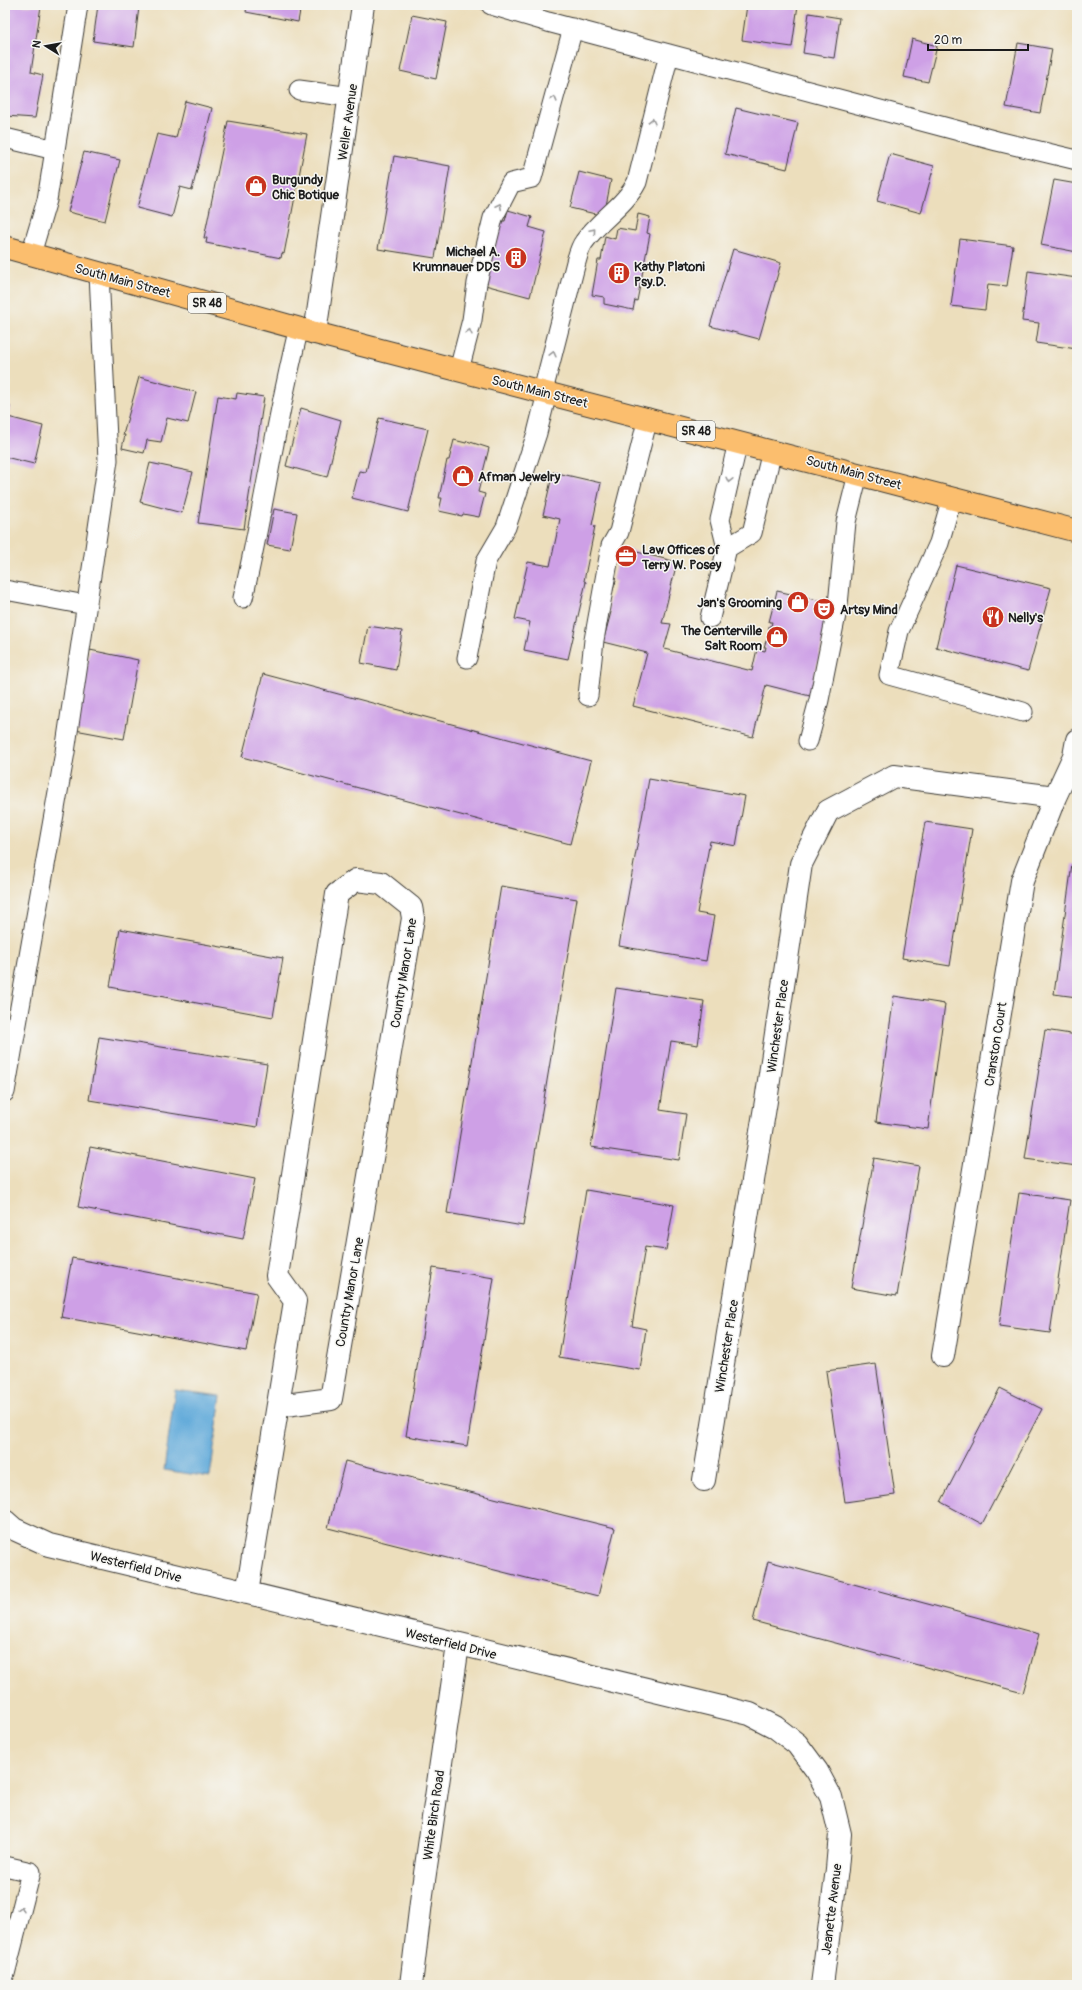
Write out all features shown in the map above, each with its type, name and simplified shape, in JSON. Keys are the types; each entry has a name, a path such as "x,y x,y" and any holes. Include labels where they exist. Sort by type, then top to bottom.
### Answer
{"main road":[{"name":"South Main Street","path":"5,247 307,330 1077,531"}],"street":[{"name":"Weller Avenue","path":"307,330 351,97 363,5"},
{"name":"Cranston Court","path":"943,1356 1022,881 1055,797 1074,756 1077,740"},
{"name":"Winchester Place","path":"704,1480 766,1101 801,864 828,811 894,776 1055,797"},
{"name":"Country Manor Lane","path":"247,1593 295,1301 277,1276 337,894 356,880 381,883 411,907 413,918 331,1399 278,1406"},
{"name":"Westerfield Drive","path":"5,1521 14,1529 48,1545 458,1645 750,1714 775,1727 796,1744 817,1771 831,1797 840,1834"},
{"name":"White Birch Road","path":"411,1985 422,1894 458,1645"},
{"name":"Jeanette Avenue","path":"822,1985 840,1834"}],"lane":[{"path":"31,254 47,200 78,5"},
{"path":"491,5 997,141 1077,160"},
{"path":"459,370 472,320 477,283 493,218 511,183 532,178 573,28"},
{"path":"466,658 486,561 506,527 537,433 545,392 576,262 583,243 631,193 637,182 669,54"},
{"path":"299,90 351,97"},
{"path":"5,138 55,150"},
{"path":"5,1092 10,1038 65,752 108,460 99,274"},
{"path":"243,598 255,548 270,456 288,370 307,330"},
{"path":"588,696 594,640 611,546 618,532 648,418"},
{"path":"710,618 727,548 720,520 738,442"},
{"path":"727,548 752,533 772,451"},
{"path":"808,741 819,700 838,605 846,522 858,474"},
{"path":"952,498 939,544 899,631 889,675 1023,712"},
{"path":"5,590 86,605"},
{"path":"5,1866 31,1872 5,1974"}],"water":[{"path":"175,1390 221,1396 210,1477 164,1470"}],"building":[{"path":"5,5 41,6 31,72 43,75 35,118 5,116"},
{"path":"98,5 139,7 134,47 93,41"},
{"path":"247,5 301,5 298,22 246,12"},
{"path":"747,5 798,5 792,47 742,40"},
{"path":"809,13 840,18 834,58 803,53"},
{"path":"412,15 447,22 436,79 400,71"},
{"path":"912,39 937,46 928,82 904,77"},
{"path":"1018,43 1052,49 1040,113 1006,107"},
{"path":"185,101 212,108 192,190 180,187 172,217 137,208 157,134 176,138"},
{"path":"736,108 798,123 787,169 725,154"},
{"name":"Burgundy Chic Botique","path":"228,121 307,134 284,254 282,253 281,258 206,243 207,238 204,238"},
{"path":"84,152 120,160 105,221 68,212"},
{"path":"890,154 934,166 921,213 877,201"},
{"path":"394,156 450,166 435,258 378,249"},
{"path":"579,172 611,180 604,216 570,208"},
{"path":"1054,180 1077,184 1077,252 1041,245"},
{"name":"Michael A. Krumnauer DDS","path":"508,210 532,217 529,227 546,232 530,297 485,285 501,221 505,221"},
{"name":"Kathy Platoni Psy.D.","path":"638,214 650,217 647,233 650,234 637,301 635,300 633,310 604,304 604,297 592,295 598,260 601,260 605,236 615,239 617,228 635,231"},
{"path":"960,239 1013,246 1007,286 988,284 985,310 951,306"},
{"path":"733,249 781,263 759,339 710,326"},
{"path":"1028,271 1077,278 1077,349 1036,343 1039,323 1022,321"},
{"path":"139,377 196,392 188,423 167,418 161,442 147,440 144,453 122,448 125,435 123,435"},
{"path":"237,393 264,397 244,529 198,523 218,396 236,399"},
{"path":"5,405 10,406 8,417 43,426 34,464 5,457"},
{"path":"301,408 341,420 327,477 286,466"},
{"path":"379,418 428,429 408,512 352,498 359,471 366,472"},
{"name":"Afman Jewelry","path":"454,440 466,443 467,441 489,448 478,492 485,494 479,517 463,514 462,516 439,511 442,498 439,498 447,460 449,460"},
{"path":"150,463 193,472 182,513 140,502"},
{"path":"553,472 601,483 592,525 595,526 584,581 586,582 568,659 524,650 530,622 515,619 528,562 550,566 560,519 543,515"},
{"path":"274,509 297,513 290,549 267,545"},
{"path":"621,548 677,562 662,623 671,624 664,649 752,671 757,649 765,651 766,647 764,647 766,641 768,641 769,626 771,626 772,622 769,622 777,591 831,603 810,696 766,685 753,737 633,706 647,653 603,642 611,612 608,611 616,581 613,581"},
{"name":"Nelly's","path":"956,565 1051,588 1028,671 936,647"},
{"path":"368,626 402,631 396,670 361,663"},
{"path":"90,650 138,660 124,739 75,730"},
{"path":"263,674 591,761 570,844 242,757"},
{"path":"649,779 745,796 736,846 710,841 697,913 714,916 706,961 619,946"},
{"path":"925,822 972,829 950,966 902,958"},
{"path":"1072,864 1077,865 1077,997 1054,994"},
{"path":"501,886 577,899 523,1226 447,1213"},
{"path":"120,929 283,958 273,1017 110,987"},
{"path":"616,988 704,1001 698,1045 671,1041 660,1110 686,1114 679,1160 591,1147"},
{"path":"894,996 945,1004 928,1129 876,1122"},
{"path":"1045,1030 1077,1035 1077,1166 1025,1159"},
{"path":"99,1037 267,1064 257,1127 89,1100"},
{"path":"90,1147 255,1179 243,1239 78,1207"},
{"path":"874,1158 919,1166 897,1296 851,1288"},
{"path":"586,1190 674,1205 666,1250 645,1247 632,1326 646,1329 640,1370 559,1357"},
{"path":"1019,1193 1070,1200 1050,1333 999,1326"},
{"path":"72,1258 257,1293 246,1351 61,1317"},
{"path":"433,1268 494,1278 467,1446 406,1436"},
{"path":"876,1364 895,1495 845,1502 826,1371"},
{"path":"1000,1388 1042,1409 982,1524 941,1502"},
{"path":"345,1461 615,1528 598,1596 328,1528"},
{"path":"768,1561 1039,1634 1023,1693 753,1621"}],"place":[{"name":"Burgundy Chic Botique","path":"256,186"},
{"name":"Michael A. Krumnauer DDS","path":"516,258"},
{"name":"Kathy Platoni Psy.D.","path":"619,273"},
{"name":"Afman Jewelry","path":"463,476"},
{"name":"Law Offices of Terry W. Posey","path":"626,556"},
{"name":"Jan's Grooming","path":"798,602"},
{"name":"Artsy Mind","path":"824,609"},
{"name":"Nelly's","path":"993,617"},
{"name":"The Centerville Salt Room","path":"777,637"}]}
